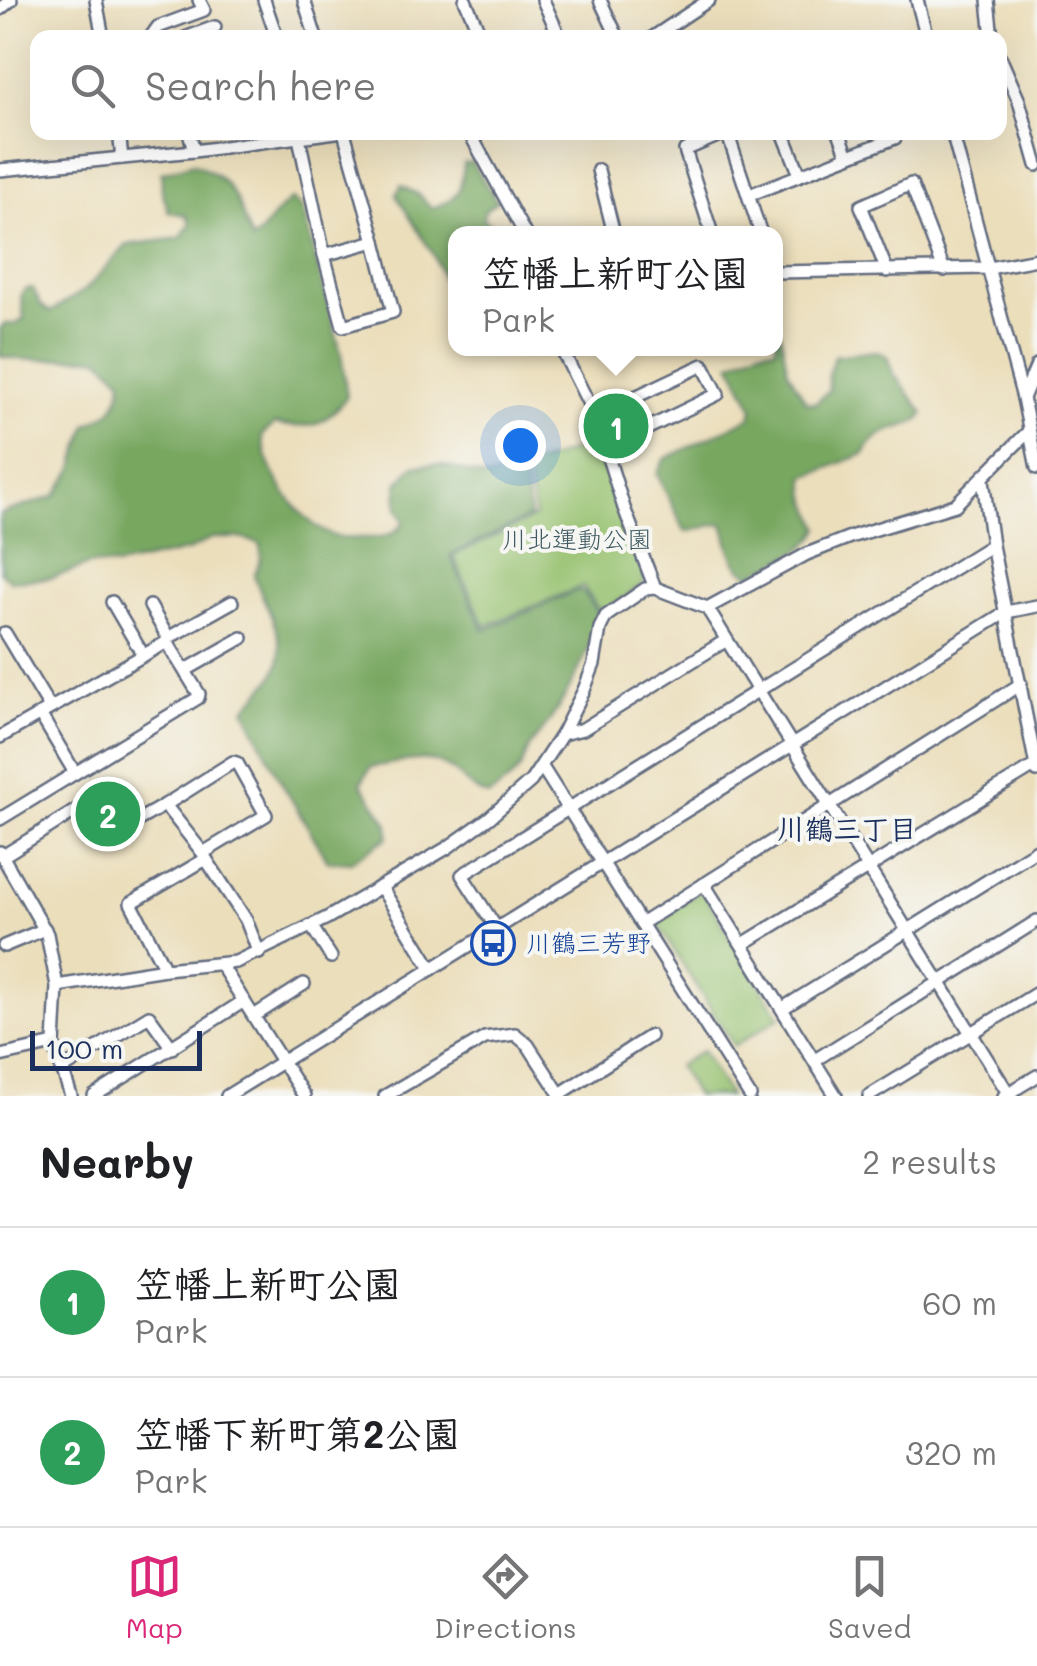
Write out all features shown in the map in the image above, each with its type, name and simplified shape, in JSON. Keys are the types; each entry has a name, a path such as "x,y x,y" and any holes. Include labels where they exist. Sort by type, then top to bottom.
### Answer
{"street":[{"path":"0,8 11,0"},
{"path":"96,0 102,30"},
{"path":"156,30 204,10 199,0"},
{"path":"264,0 274,30"},
{"path":"304,0 313,30"},
{"path":"464,0 478,30"},
{"path":"543,0 556,30"},
{"path":"600,0 614,30"},
{"path":"664,30 709,0"},
{"path":"917,0 924,30"},
{"path":"988,0 991,30"},
{"path":"207,30 215,27"},
{"path":"1007,73 1037,164"},
{"path":"119,140 122,158"},
{"path":"191,140 194,151"},
{"path":"0,170 266,140"},
{"path":"299,140 342,326 392,312 346,140"},
{"path":"473,140 520,226"},
{"path":"708,140 685,150 709,226"},
{"path":"730,140 759,226"},
{"path":"786,140 800,175"},
{"path":"842,140 848,156"},
{"path":"749,195 891,140"},
{"path":"954,140 1023,398 1037,468"},
{"path":"598,170 612,226"},
{"path":"887,271 861,206 911,184 944,270"},
{"path":"324,255 375,241"},
{"path":"783,272 990,268 1037,259"},
{"path":"565,356 595,416 655,588"},
{"path":"595,416 704,365 718,394 607,448"},
{"path":"1023,398 1037,365"},
{"path":"707,608 807,554 955,505 1029,431"},
{"path":"743,944 1036,768 983,480"},
{"path":"497,929 462,874 992,545"},
{"path":"57,986 165,969 221,965 259,953 380,887 489,818 542,767 562,734 590,676 604,618 645,589 655,588 707,608 1008,1095 1037,1076"},
{"path":"112,602 143,655"},
{"path":"0,737 232,602"},
{"path":"0,819 198,698 150,606"},
{"path":"227,1096 1006,612 1037,606"},
{"path":"5,633 75,773"},
{"path":"186,670 242,638"},
{"path":"562,734 583,729 725,641"},
{"path":"642,924 1021,684"},
{"path":"71,1096 54,1044 57,986 53,953 45,929 1,854 83,806 102,841 237,763 266,815 132,904 165,969"},
{"path":"542,767 750,1096"},
{"path":"165,805 246,920 259,953"},
{"path":"783,1008 1037,850"},
{"path":"704,884 836,1096"},
{"path":"380,887 432,969"},
{"path":"815,1060 1037,922"},
{"path":"312,926 331,957"},
{"path":"4,946 45,929"},
{"path":"221,965 304,1096"},
{"path":"254,1016 304,984"},
{"path":"869,1096 1037,993"},
{"path":"94,1096 244,1001"},
{"path":"61,1070 148,1016 172,1048"},
{"path":"385,1096 485,1038 516,1034 528,1045 560,1095 650,1036"},
{"path":"0,1056 54,1044"}],"green space":[{"path":"472,162 497,201 485,210 484,220 496,226 448,226 448,292 434,256 396,195 401,186 418,194 432,208 449,201 457,192 464,163"},
{"path":"193,163 227,185 252,240 292,199 302,208 341,353 347,396 324,420 308,426 275,424 262,435 270,465 299,510 325,532 338,537 380,537 396,531 404,522 398,509 397,485 413,466 439,464 486,478 522,468 530,517 450,555 484,630 578,590 584,592 600,616 572,682 519,770 488,796 436,762 415,760 371,767 361,783 388,824 388,837 351,862 328,861 278,777 245,709 274,675 280,652 276,630 254,576 261,544 241,538 212,538 190,550 117,566 92,564 51,578 11,581 1,573 0,514 55,496 73,470 87,425 112,408 122,380 100,358 0,356 0,329 4,324 24,319 21,295 25,289 33,288 41,305 50,312 85,290 127,245 180,238 190,224 186,215 169,212 161,173"},
{"path":"783,347 788,371 806,402 816,403 829,390 834,356 876,351 887,356 893,373 924,413 913,423 878,436 864,454 805,477 807,497 820,528 800,550 751,575 735,560 723,524 685,531 657,474 665,459 751,417 753,407 731,363 746,356 783,356"},
{"name":"川北運動公園","path":"599,442 645,577 642,585 601,613 583,586 485,626 453,556 535,517 526,467"},
{"path":"703,892 780,1017 734,1046 658,925 658,920"},
{"path":"702,1051 729,1096 696,1096 678,1066"}],"place":[{"name":"笠幡上新町公園","path":"616,426"},
{"name":"笠幡下新町第2公園","path":"108,814"},
{"name":"川鶴三芳野","path":"493,943"}],"district":[{"name":"川鶴三丁目","path":"847,829"}]}
